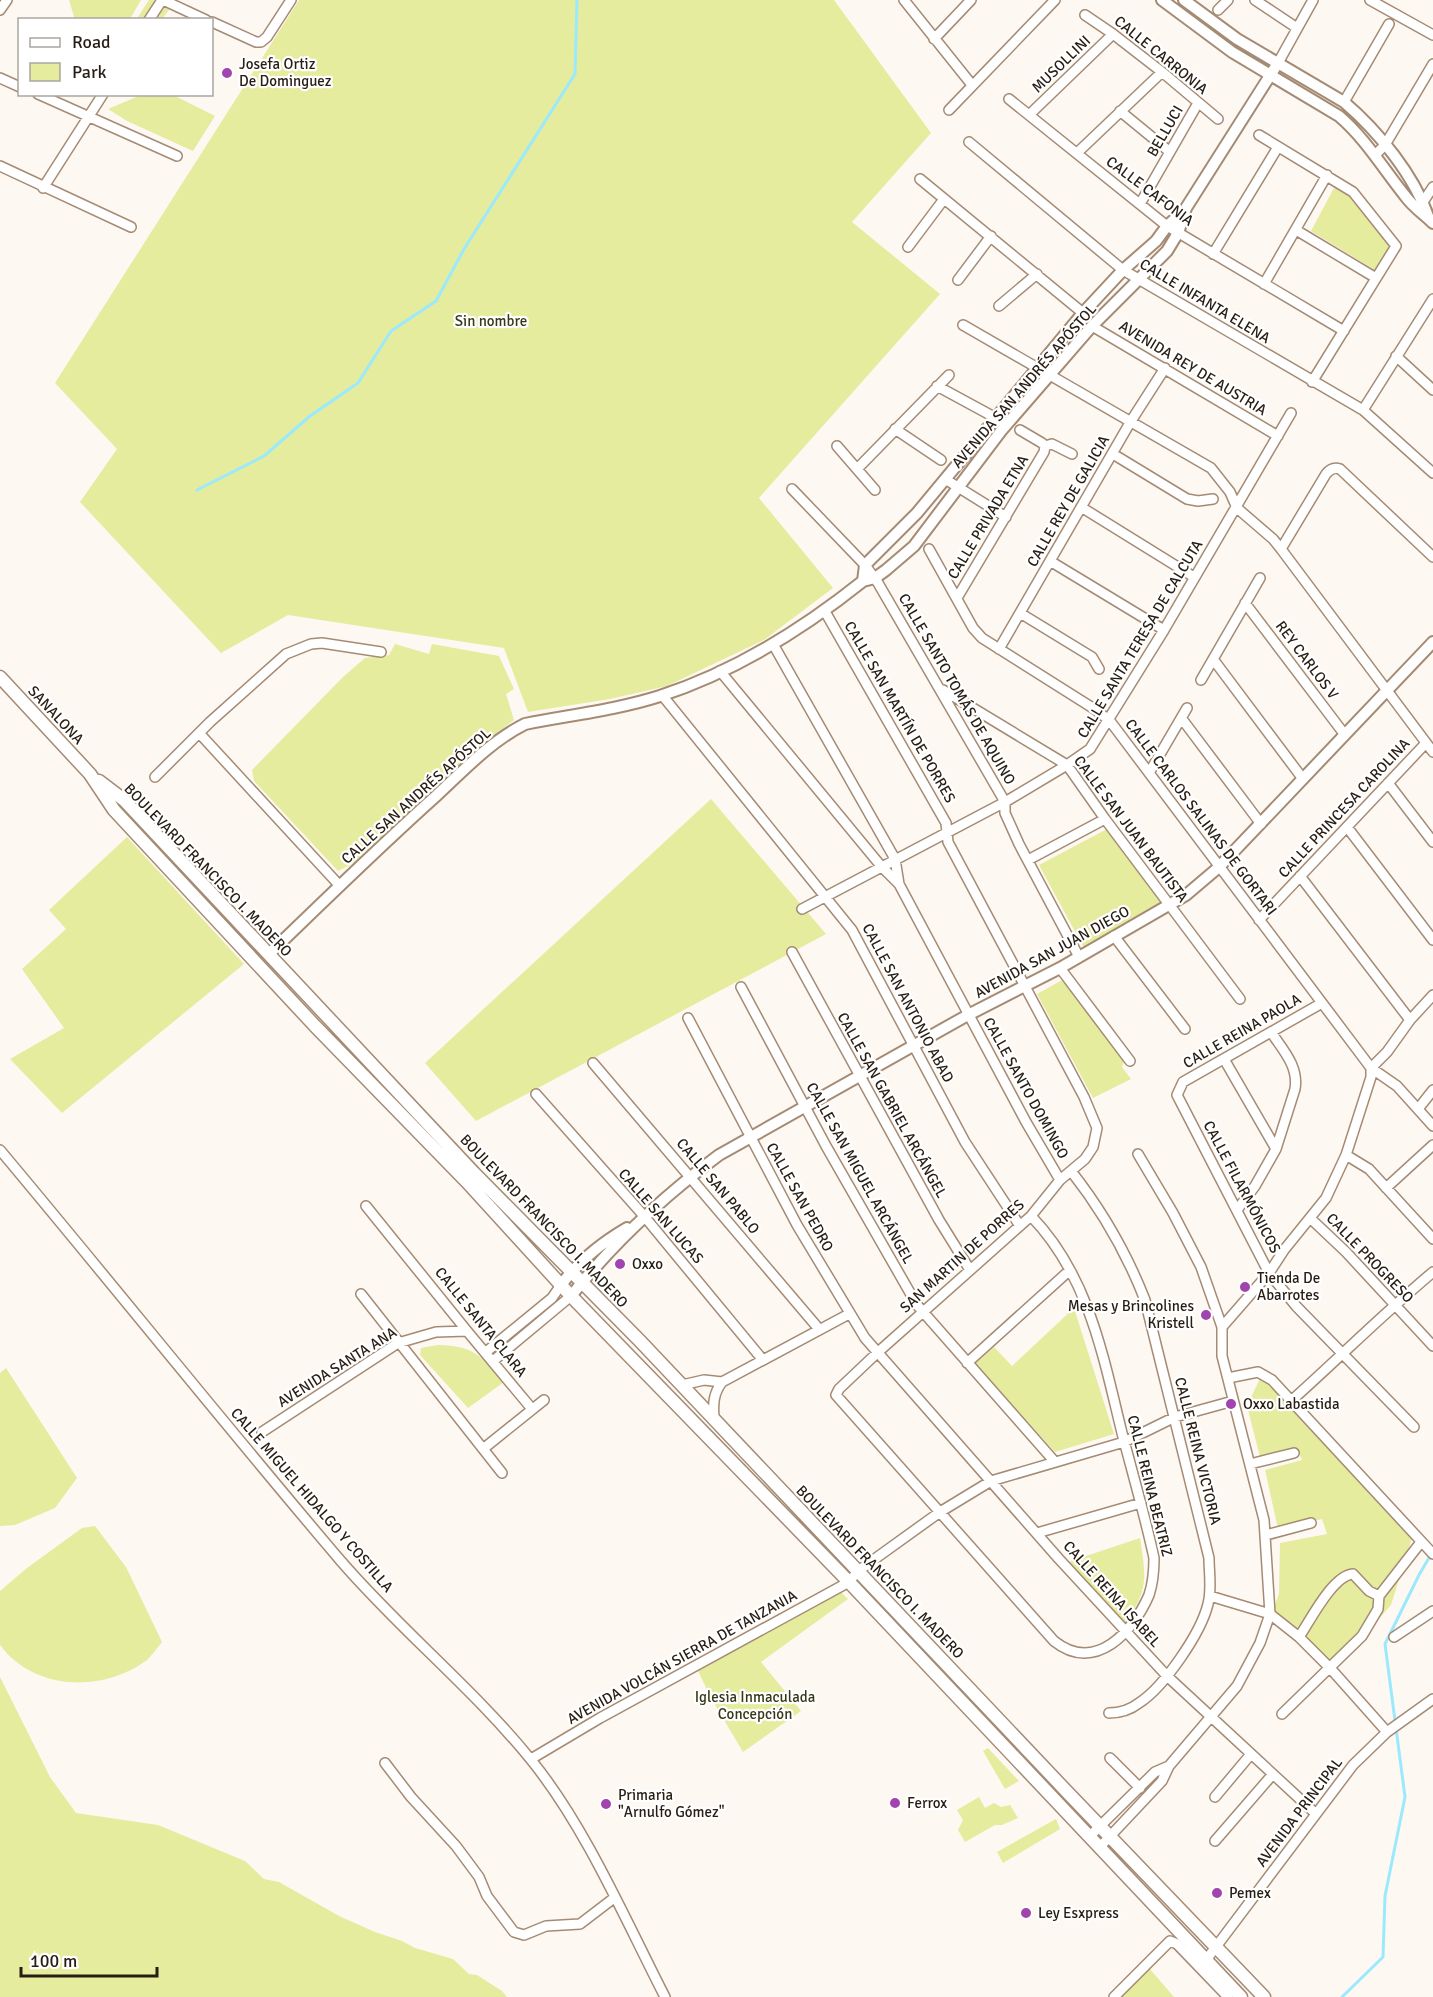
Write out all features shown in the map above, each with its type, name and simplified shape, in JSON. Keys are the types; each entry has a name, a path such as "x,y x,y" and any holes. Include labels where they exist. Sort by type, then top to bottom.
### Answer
{"main road":[{"name":"SANALONA","path":"0,677 90,774"},
{"name":"BOULEVARD FRANCISCO I. MADERO","path":"90,774 124,800 474,1173 572,1270 1264,1997"},
{"name":"BOULEVARD FRANCISCO I. MADERO","path":"90,774 114,810 315,1026 467,1182 571,1296 849,1582 1241,1997"},
{"path":"175,875 186,865"}],"street":[{"path":"0,10 7,0"},
{"path":"150,18 162,0 202,18"},
{"path":"213,22 256,42 261,42 267,38 291,0"},
{"path":"904,0 972,86"},
{"path":"934,39 971,0"},
{"path":"949,110 1055,0"},
{"path":"1162,0 1217,42 1340,116 1431,221"},
{"path":"1184,0 1237,39 1344,102 1359,115 1406,173 1420,207"},
{"path":"1218,10 1228,0"},
{"path":"1255,0 1297,28"},
{"name":"AVENIDA SAN ANDRÉS APÓSTOL","path":"875,578 902,559 914,546 1007,424 1092,326 1167,251 1178,233 1186,208 1278,63 1313,0"},
{"path":"1370,0 1433,35"},
{"name":"CALLE CARRONIA","path":"1085,15 1162,72 1218,119"},
{"path":"1344,102 1389,24"},
{"name":"MUSOLLINI","path":"1029,115 1113,34"},
{"path":"1375,155 1385,146 1433,64"},
{"path":"1077,153 1162,72"},
{"path":"0,78 18,86"},
{"path":"43,96 177,156"},
{"path":"43,188 102,96"},
{"name":"CALLE CAFONIA","path":"1009,99 1178,233 1344,331"},
{"name":"BELLUCI","path":"1140,204 1198,103"},
{"path":"1120,111 1170,152"},
{"path":"1259,135 1353,192 1396,246 1312,382"},
{"name":"CALLE INFANTA ELENA","path":"969,142 1123,270 1363,410 1433,473"},
{"path":"1213,254 1278,147"},
{"path":"0,166 131,227"},
{"path":"1264,284 1327,175"},
{"path":"920,179 1083,313"},
{"path":"1420,207 1433,187"},
{"path":"908,247 944,199"},
{"name":"AVENIDA SAN ANDRÉS APÓSTOL","path":"865,565 908,524 1083,313 1186,208"},
{"path":"1296,230 1376,279"},
{"path":"958,279 991,236"},
{"path":"999,306 1037,274"},
{"path":"1363,410 1396,356 1432,304"},
{"path":"963,325 1211,468 1230,492 1237,508 1273,539 1281,549 1433,752"},
{"name":"AVENIDA REY DE AUSTRIA","path":"1092,326 1278,436"},
{"path":"1396,356 1433,390"},
{"name":"CALLE REY DE GALICIA","path":"999,649 1131,421 1165,368"},
{"path":"857,469 949,375"},
{"path":"937,386 1007,424"},
{"name":"CALLE SANTA TERESA DE CALCUTA","path":"802,909 1005,802 1090,750 1110,721 1237,508 1290,413"},
{"path":"895,429 941,460"},
{"name":"CALLE PRIVADA ETNA","path":"957,598 1044,452 1044,446 1020,430"},
{"path":"1044,446 1052,444 1072,454"},
{"path":"837,446 875,490"},
{"path":"1113,454 1187,499 1198,501 1213,499"},
{"path":"1281,549 1326,474 1332,469 1340,470 1433,557"},
{"path":"945,479 1006,517"},
{"name":"CALLE SANTO TOMÁS DE AQUINO","path":"792,489 875,578 1005,802 1005,813 1079,957"},
{"path":"1081,507 1194,577"},
{"name":"CALLE CARLOS SALINAS DE GORTARI","path":"929,549 982,638 1110,721 1371,1068 1397,1086 1433,1126"},
{"path":"1050,561 1164,630"},
{"path":"864,581 865,565"},
{"name":"CALLE SAN ANDRÉS APÓSTOL","path":"269,954 479,757 511,731 525,724 630,704 662,695 720,671 772,644 864,581 875,578"},
{"path":"1201,680 1260,578"},
{"name":"REY CARLOS V","path":"1245,603 1345,735"},
{"name":"CALLE SAN MARTÍN DE PORRES","path":"823,611 946,823 948,842 1094,1118"},
{"path":"1020,613 1092,657 1099,669"},
{"name":"AVENIDA SAN JUAN DIEGO","path":"571,1296 640,1220 719,1155 914,1045 1060,968 1195,888 1261,824 1433,642"},
{"path":"155,777 210,722 286,654 311,644 322,643 381,652"},
{"name":"CALLE SANTO DOMINGO","path":"772,644 895,859 899,884"},
{"path":"1213,659 1303,779"},
{"name":"CALLE SANTO DOMINGO","path":"720,671 881,866 899,884 1026,1122 1060,1180"},
{"name":"CALLE SAN JUAN BAUTISTA","path":"940,689 1067,765 1240,999"},
{"name":"CALLE SAN ANTONIO ABAD","path":"662,695 852,930 965,1142 1020,1226"},
{"path":"1149,772 1187,708"},
{"path":"1182,718 1261,824"},
{"path":"200,734 340,886"},
{"name":"CALLE PRINCESA CAROLINA","path":"1259,920 1426,743"},
{"path":"1388,783 1433,842"},
{"path":"1028,860 1105,819"},
{"path":"1347,826 1433,940"},
{"path":"1300,876 1410,1020"},
{"path":"1114,936 1185,1029"},
{"name":"CALLE SAN GABRIEL ARCÁNGEL","path":"792,952 939,1220 970,1269"},
{"path":"1060,968 1130,1060"},
{"name":"CALLE SAN MIGUEL ARCÁNGEL","path":"741,987 805,1106 923,1312 1055,1462"},
{"path":"1222,1327 1269,1273 1284,1250 1326,1198 1346,1155 1371,1077 1371,1068 1387,1052 1410,1020 1433,995"},
{"name":"CALLE REINA PAOLA","path":"1179,1088 1183,1082 1322,1003"},
{"name":"CALLE SAN PEDRO","path":"688,1018 797,1225 849,1314 877,1353 902,1380"},
{"path":"1238,1210 1256,1186 1276,1149 1295,1089 1296,1074 1292,1064 1270,1032"},
{"path":"1224,1059 1276,1149"},
{"name":"CALLE SAN PABLO","path":"592,1063 691,1176 819,1329"},
{"name":"CALLE FILARMÓNICOS","path":"1179,1088 1177,1095 1179,1103 1238,1210 1269,1273 1296,1306 1414,1427"},
{"path":"1418,1108 1433,1090"},
{"name":"CALLE SAN LUCAS","path":"536,1094 640,1220 762,1359"},
{"name":"SAN MARTIN DE PORRES","path":"844,1406 837,1398 837,1393 877,1353 1031,1216 1060,1180 1085,1158 1093,1147 1097,1128 1094,1118"},
{"path":"1386,1188 1433,1145"},
{"name":"CALLE MIGUEL HIDALGO Y COSTILLA","path":"0,1150 341,1562 531,1759 573,1821 665,1997"},
{"path":"1089,1837 1105,1831 1162,1782 1169,1766 1237,1686 1260,1643 1270,1614 1266,1535 1222,1356 1222,1327 1201,1268 1173,1213 1138,1154"},
{"path":"1346,1155 1365,1166 1433,1239"},
{"name":"CALLE REINA VICTORIA","path":"1071,1171 1099,1210 1145,1300 1209,1558 1210,1596 1207,1608 1188,1646 1167,1676 1139,1704 1117,1713 1109,1713"},
{"name":"CALLE SANTA CLARA","path":"366,1206 532,1409"},
{"name":"CALLE REINA BEATRIZ","path":"844,1406 1061,1646 1078,1653 1096,1652 1110,1646 1125,1631 1144,1604 1153,1579 1154,1558 1095,1325 1070,1270 1052,1239 1031,1216"},
{"name":"CALLE PROGRESO","path":"1310,1218 1346,1252 1433,1346"},
{"name":"AVENIDA SAN JUAN DIEGO","path":"561,1285 572,1270 615,1235 640,1220"},
{"path":"968,1363 1070,1270"},
{"path":"1291,1401 1394,1304 1433,1272"},
{"path":"486,1352 552,1298 561,1285"},
{"path":"361,1294 502,1473"},
{"path":"493,1360 571,1296"},
{"path":"714,1419 713,1401 716,1390 722,1382 849,1314"},
{"name":"AVENIDA SANTA ANA","path":"262,1432 398,1342 436,1332 467,1331"},
{"path":"1228,1378 1258,1372 1278,1386 1433,1554"},
{"path":"682,1385 704,1380 722,1382"},
{"name":"CALLE REINA ISABEL","path":"902,1380 1167,1676 1316,1813"},
{"path":"483,1449 544,1400"},
{"path":"849,1582 858,1571 940,1512 992,1481 1124,1442 1175,1417 1233,1401"},
{"path":"1250,1464 1294,1454"},
{"path":"1037,1533 1141,1503"},
{"path":"1266,1535 1311,1523"},
{"path":"1282,1714 1324,1672 1331,1669 1362,1636 1378,1609 1379,1596 1421,1542"},
{"path":"1299,1637 1327,1594 1339,1580 1347,1575 1355,1575 1369,1591 1379,1596"},
{"name":"AVENIDA VOLCÁN SIERRA DE TANZANIA","path":"531,1759 600,1718 849,1582"},
{"path":"1210,1596 1270,1614 1299,1637 1331,1669 1387,1732"},
{"path":"1394,1637 1433,1611"},
{"name":"AVENIDA PRINCIPAL","path":"1206,1960 1353,1765 1387,1732 1433,1699"},
{"path":"1215,1797 1251,1754"},
{"path":"1110,1758 1140,1788"},
{"path":"385,1763 411,1797 456,1846 479,1877 487,1896 514,1932 524,1935 546,1926 580,1924 614,1898"},
{"path":"1099,1848 1105,1831 1140,1788 1155,1772 1169,1766"},
{"path":"1215,1841 1273,1774"},
{"path":"1114,1997 1170,1941 1177,1944 1228,1997"}],"green space":[{"path":"69,0 141,0 131,18 74,18"},
{"path":"149,0 169,10 163,18 137,18"},
{"name":"Sin nombre","path":"299,0 834,0 931,133 852,222 940,294 759,498 833,588 764,640 667,686 610,699 528,712 504,648 288,615 221,653 80,502 117,449 55,383"},
{"path":"139,96 175,96 215,116 193,151 127,121 108,109"},
{"path":"1336,184 1352,194 1395,246 1378,272 1311,231"},
{"path":"395,644 429,654 432,644 499,656 514,689 506,694 514,720 494,735 403,825 374,844 352,864 338,871 254,781 252,770 343,677 365,658 389,655"},
{"path":"711,799 826,934 476,1121 425,1063"},
{"path":"1107,829 1164,904 1085,950 1039,865"},
{"path":"127,837 244,964 62,1113 10,1059 64,1028 22,969 66,929 49,910"},
{"path":"1064,979 1124,1061 1122,1067 1131,1079 1093,1098 1037,994"},
{"path":"1074,1308 1114,1434 1055,1452 975,1364 994,1347 1012,1366"},
{"path":"438,1345 469,1350 483,1359 504,1382 468,1408 420,1355 421,1348"},
{"path":"6,1368 77,1478 55,1508 15,1525 0,1526 0,1373"},
{"path":"1264,1370 1412,1538 1391,1605 1337,1667 1272,1612 1279,1594 1280,1543 1327,1534 1322,1519 1278,1529 1265,1470 1302,1460 1297,1448 1260,1457 1247,1406"},
{"path":"95,1526 126,1567 162,1642 147,1660 129,1671 110,1678 90,1682 50,1679 14,1660 0,1645 0,1591 82,1528"},
{"path":"1140,1538 1144,1583 1138,1602 1125,1624 1068,1562"},
{"name":"Iglesia Inmaculada Concepción","path":"837,1588 848,1599 761,1662 801,1711 743,1752 698,1671"},
{"path":"0,1677 50,1777 76,1813 158,1825 245,1861 264,1879 279,1882 339,1916 415,1948 453,1959 469,1974 477,1975 502,1991 507,1997 0,1997"},
{"path":"988,1748 1019,1781 1005,1789 983,1751"},
{"path":"979,1797 985,1808 994,1803 1001,1807 1010,1805 1018,1818 1002,1825 995,1825 965,1842 958,1830 963,1820 957,1810"},
{"path":"1056,1819 1060,1829 1003,1863 997,1852"},
{"path":"1149,1968 1174,1997 1119,1997"}],"waterway":[{"path":"197,490 264,456 310,416 358,383 391,331 436,301 464,249 575,74 577,0"},
{"path":"1342,1997 1383,1957 1385,1896 1405,1797 1385,1644 1430,1556"}],"place":[{"name":"Josefa Ortiz De Dominguez","path":"227,73"},
{"name":"Oxxo","path":"620,1264"},
{"name":"Tienda De Abarrotes","path":"1245,1287"},
{"name":"Mesas y Brincolines Kristell","path":"1206,1315"},
{"name":"Oxxo Labastida","path":"1231,1404"},
{"name":"Ferrox","path":"895,1803"},
{"name":"Primaria \"Arnulfo Gómez\"","path":"606,1804"},
{"name":"Pemex","path":"1217,1893"},
{"name":"Ley Esxpress","path":"1026,1913"}]}
